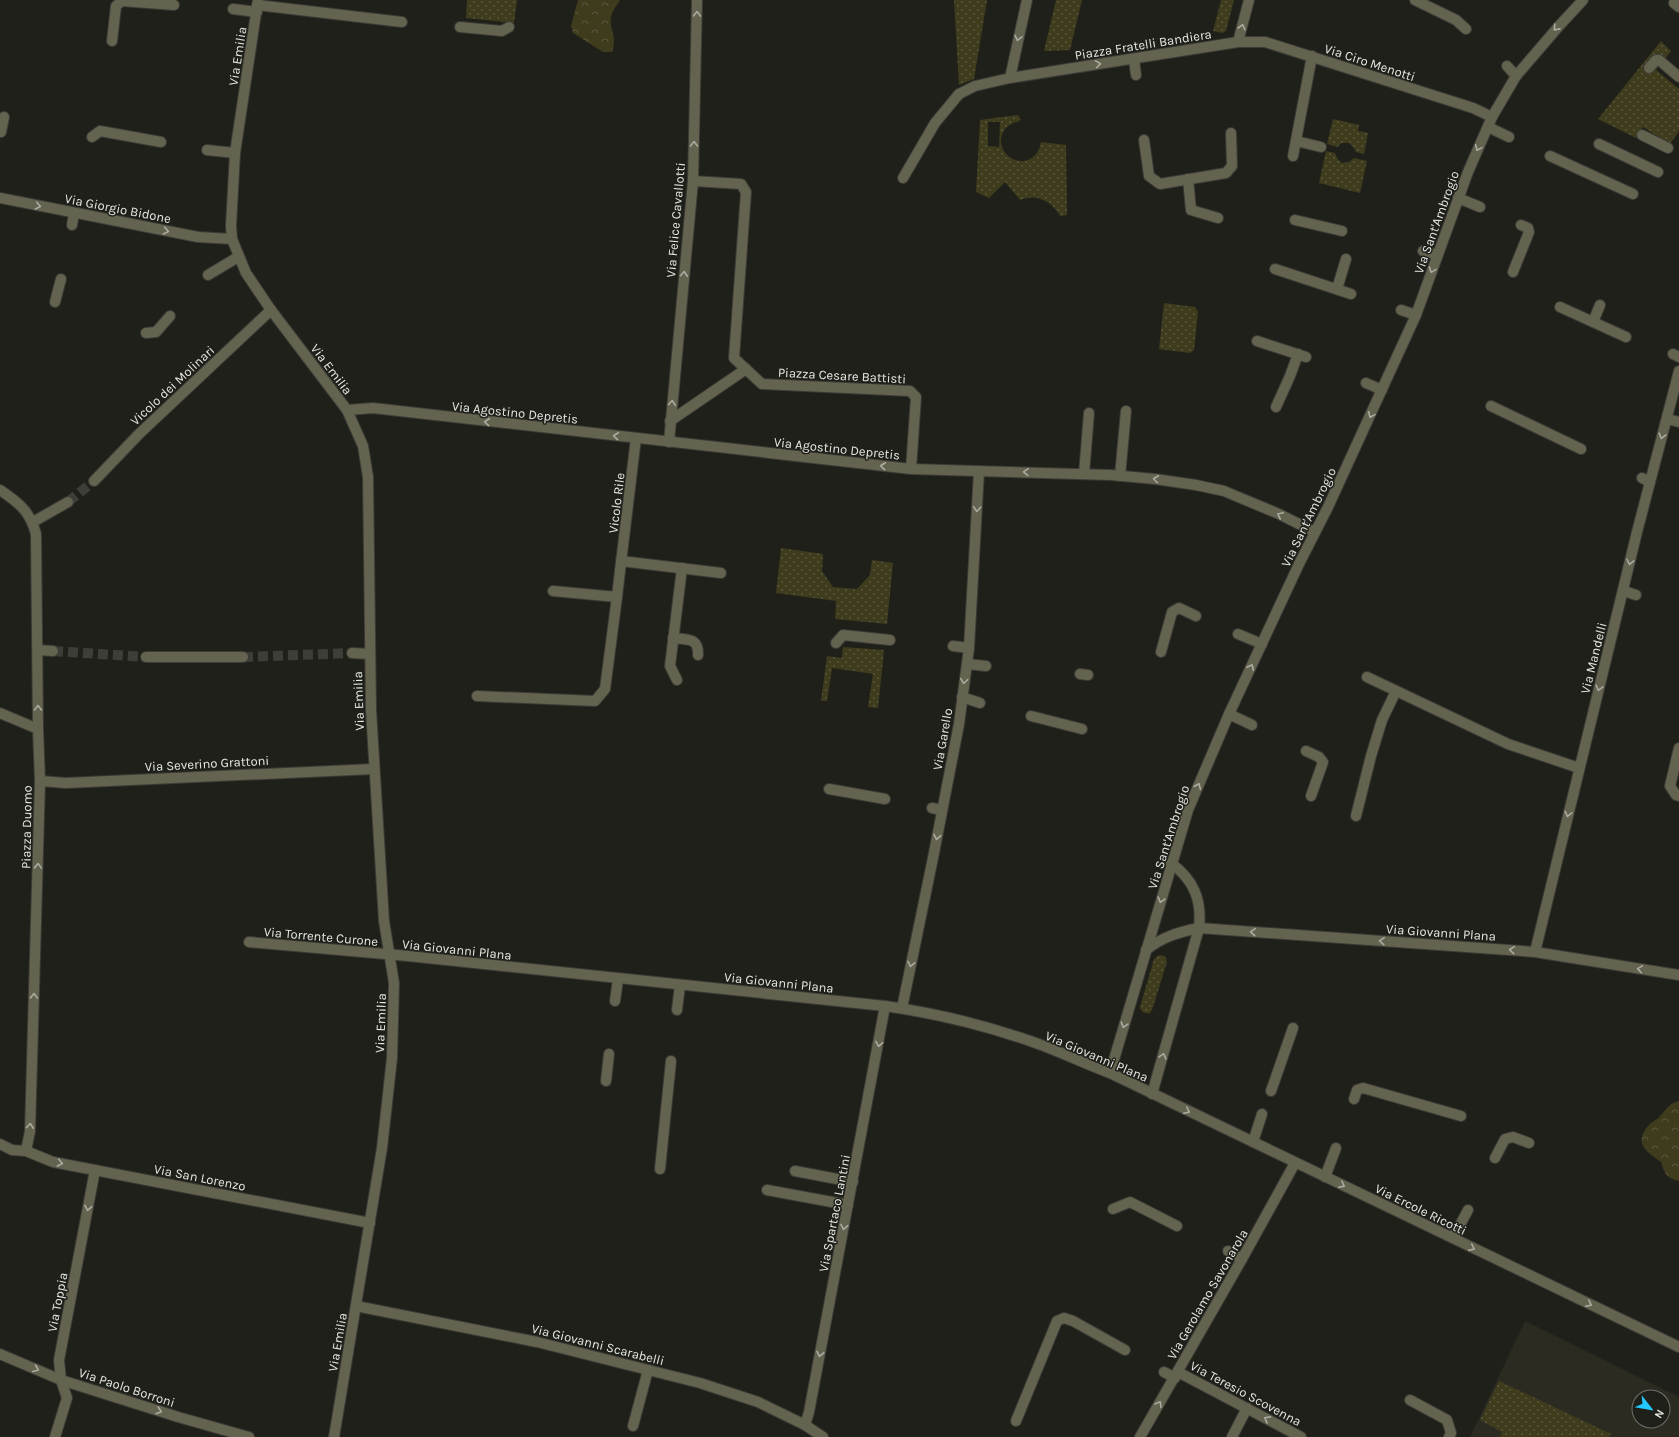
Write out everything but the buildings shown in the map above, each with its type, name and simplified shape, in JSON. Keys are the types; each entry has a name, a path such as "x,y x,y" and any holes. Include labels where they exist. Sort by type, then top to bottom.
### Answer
{"street":[{"name":"Via Felice Cavallotti","path":"669,442 693,180 697,0"},
{"path":"1010,78 1027,0"},
{"path":"1238,42 1249,0"},
{"path":"1415,0 1456,20 1466,28"},
{"name":"Via Sant'Ambrogio","path":"1110,1073 1171,863 1188,810 1229,714 1299,564 1328,507 1416,315 1458,198 1492,117 1516,76 1558,26 1583,0"},
{"path":"1674,0 1674,2 1679,6"},
{"path":"112,41 116,6 122,1 174,5"},
{"path":"233,9 257,6 406,22"},
{"name":"Via Emilia","path":"257,6 235,153 231,226 232,239 246,274 271,310 347,410 363,446 368,477 370,654 374,768 384,921 394,983 392,1058 382,1148 334,1437"},
{"path":"460,27 502,31 509,26"},
{"name":"Piazza Fratelli Bandiera","path":"903,178 935,123 958,94 975,86 1010,78 1238,42"},
{"name":"Via Ciro Menotti","path":"1238,42 1265,42 1473,108 1492,117"},
{"path":"1293,156 1312,56"},
{"path":"1134,58 1136,75"},
{"path":"1649,68 1656,60 1659,60 1679,77"},
{"path":"1507,66 1516,76"},
{"path":"1,132 4,117"},
{"path":"1488,127 1509,137"},
{"path":"92,136 100,131 161,142"},
{"path":"1144,140 1149,176 1160,184 1226,173 1232,166 1231,133"},
{"path":"1642,135 1668,148"},
{"path":"1296,141 1321,147"},
{"path":"1599,144 1658,172"},
{"path":"207,150 235,153"},
{"path":"1550,156 1633,194"},
{"path":"1188,179 1191,210 1218,218"},
{"name":"Piazza Cesare Battisti","path":"693,180 741,184 746,192 734,358 762,384 910,391 916,397 911,469"},
{"name":"Via Giorgio Bidone","path":"0,198 206,239 232,239"},
{"path":"1458,198 1480,207"},
{"path":"72,225 74,213"},
{"path":"1295,220 1342,231"},
{"path":"1513,272 1529,232 1528,228 1521,225"},
{"path":"1423,251 1438,255"},
{"path":"208,275 238,257"},
{"path":"1337,289 1346,259"},
{"path":"1275,269 1351,294"},
{"path":"55,302 61,279"},
{"path":"1593,322 1600,305"},
{"path":"1560,307 1626,337"},
{"name":"Vicolo dei Molinari","path":"94,481 139,434 271,310"},
{"path":"1401,310 1416,315"},
{"path":"146,333 156,332 170,316"},
{"path":"1257,341 1302,356 1290,376 1276,408"},
{"path":"670,421 746,369"},
{"name":"Via Mandelli","path":"1535,952 1579,768 1624,591 1646,480 1667,419 1679,371"},
{"path":"1366,383 1382,390"},
{"path":"1492,406 1581,449"},
{"name":"Via Agostino Depretis","path":"347,410 373,408 911,469 979,470 1120,476 1196,485 1224,491 1279,514 1315,532"},
{"path":"1120,476 1126,411"},
{"path":"1084,474 1089,413"},
{"path":"1667,419 1679,422"},
{"name":"Vicolo Rile","path":"477,696 595,701 605,689 636,438"},
{"name":"Via Garello","path":"902,1008 959,724 969,648 979,470"},
{"name":"Piazza Duomo","path":"0,490 22,506 33,522 36,534 40,781 30,1130 26,1151"},
{"path":"33,522 68,502"},
{"path":"621,566 682,568 721,573"},
{"path":"677,680 670,666 682,568"},
{"path":"553,591 617,597"},
{"path":"1624,591 1636,595"},
{"path":"1161,652 1172,612 1179,608 1196,616"},
{"path":"1238,634 1262,644"},
{"path":"836,643 843,636 890,640"},
{"path":"673,638 696,642 698,655"},
{"path":"953,646 969,648"},
{"path":"38,650 53,651"},
{"path":"352,653 370,654"},
{"path":"146,657 243,656"},
{"path":"967,664 986,666"},
{"path":"1367,677 1508,744 1579,768"},
{"path":"1356,816 1382,720 1396,691"},
{"path":"962,697 980,703"},
{"path":"0,713 38,729"},
{"path":"1229,714 1252,725"},
{"path":"1031,716 1082,729"},
{"path":"1679,748 1670,786 1676,795 1679,796"},
{"path":"1306,751 1319,757 1323,762 1311,796"},
{"name":"Via Severino Grattoni","path":"40,781 66,783 374,768"},
{"path":"828,788 885,799"},
{"path":"932,808 942,810"},
{"path":"1152,1094 1199,928 1200,907 1198,896 1187,877 1171,863"},
{"name":"Via Giovanni Plana","path":"1146,950 1156,942 1172,934 1199,928 1535,952 1679,975"},
{"name":"Via Torrente Curone","path":"249,942 390,955"},
{"name":"Via Giovanni Plana","path":"390,955 902,1008 972,1024 1031,1041 1110,1073 1152,1094"},
{"path":"615,1001 618,979"},
{"path":"678,1010 680,985"},
{"name":"Via Spartaco Lantini","path":"804,1425 809,1412 885,1006"},
{"path":"1271,1091 1293,1028"},
{"path":"606,1081 609,1054"},
{"path":"660,1169 671,1061"},
{"path":"1354,1099 1357,1090 1363,1088 1461,1116"},
{"name":"Via Ercole Ricotti","path":"1152,1094 1679,1347"},
{"path":"1253,1142 1262,1114"},
{"path":"1495,1158 1505,1139 1513,1137 1529,1143"},
{"path":"0,1144 12,1150 26,1151"},
{"path":"1324,1177 1336,1148"},
{"name":"Via San Lorenzo","path":"26,1151 53,1162 370,1223"},
{"name":"Via Gerolamo Savonarola","path":"1140,1437 1242,1260 1295,1163"},
{"name":"Via Toppia","path":"55,1437 67,1398 61,1380 59,1360 95,1170"},
{"path":"795,1171 853,1182"},
{"path":"767,1190 848,1205"},
{"path":"1113,1209 1130,1202 1177,1226"},
{"path":"1453,1238 1468,1210"},
{"path":"1228,1251 1242,1260"},
{"name":"Via Giovanni Scarabelli","path":"356,1306 537,1342 700,1383 758,1402 804,1425 823,1437"},
{"path":"1016,1421 1057,1321 1064,1318 1073,1321 1125,1350"},
{"name":"Via Paolo Borroni","path":"0,1354 61,1380 178,1417 249,1437"},
{"path":"634,1426 648,1370"},
{"name":"Via Teresio Scovenna","path":"1164,1372 1176,1375 1247,1408 1301,1437"},
{"path":"1410,1400 1447,1420 1451,1433 1449,1437"},
{"path":"1232,1437 1247,1408"}],"shaded area":[{"path":"1525,1321 1663,1389 1631,1389 1631,1429 1671,1429 1671,1393 1679,1397 1679,1437 1470,1437"}],"green space":[{"path":"467,0 517,0 514,23 466,18"},
{"path":"578,0 620,0 613,10 611,17 611,26 614,37 612,52 603,52 573,33 571,26"},
{"path":"954,0 987,0 974,79 959,85"},
{"path":"1056,0 1082,0 1070,50 1044,51"},
{"path":"1221,0 1234,0 1226,31 1222,33 1213,31"},
{"path":"1661,41 1671,51 1656,70 1679,89 1679,131 1670,144 1643,127 1636,138 1598,119"},
{"path":"1018,115 1021,120 1007,127 1001,137 1001,144 1004,151 1015,160 1022,161 1029,159 1037,153 1041,142 1066,145 1067,215 1060,216 1053,206 1038,198 1032,197 1020,200 1005,182 989,198 976,192 980,120","holes":["988,122 1000,122 999,147 988,146"]},
{"path":"1333,119 1359,125 1358,131 1368,133 1364,154 1356,152 1349,143 1342,143 1337,147 1327,144"},
{"path":"1326,151 1335,153 1337,158 1342,163 1349,162 1354,158 1367,161 1360,193 1319,183"},
{"path":"1164,303 1195,307 1198,312 1194,350 1190,353 1159,349"},
{"path":"781,548 823,554 822,571 833,587 857,589 870,575 872,560 893,563 887,624 835,619 836,601 776,593"},
{"path":"843,647 884,650 878,708 868,707 873,674 832,668 827,701 821,701 827,656 842,658"},
{"path":"1159,955 1165,956 1167,962 1152,1010 1150,1013 1145,1013 1140,1007 1154,959"},
{"path":"1679,1101 1679,1181 1672,1179 1667,1175 1661,1162 1651,1155 1644,1147 1642,1138 1649,1125 1670,1105"},
{"path":"1499,1381 1611,1434 1609,1437 1500,1437 1502,1432 1480,1420"}],"tunnel":[{"path":"68,502 94,481"},
{"path":"53,651 146,657"},
{"path":"243,657 352,653"}]}
